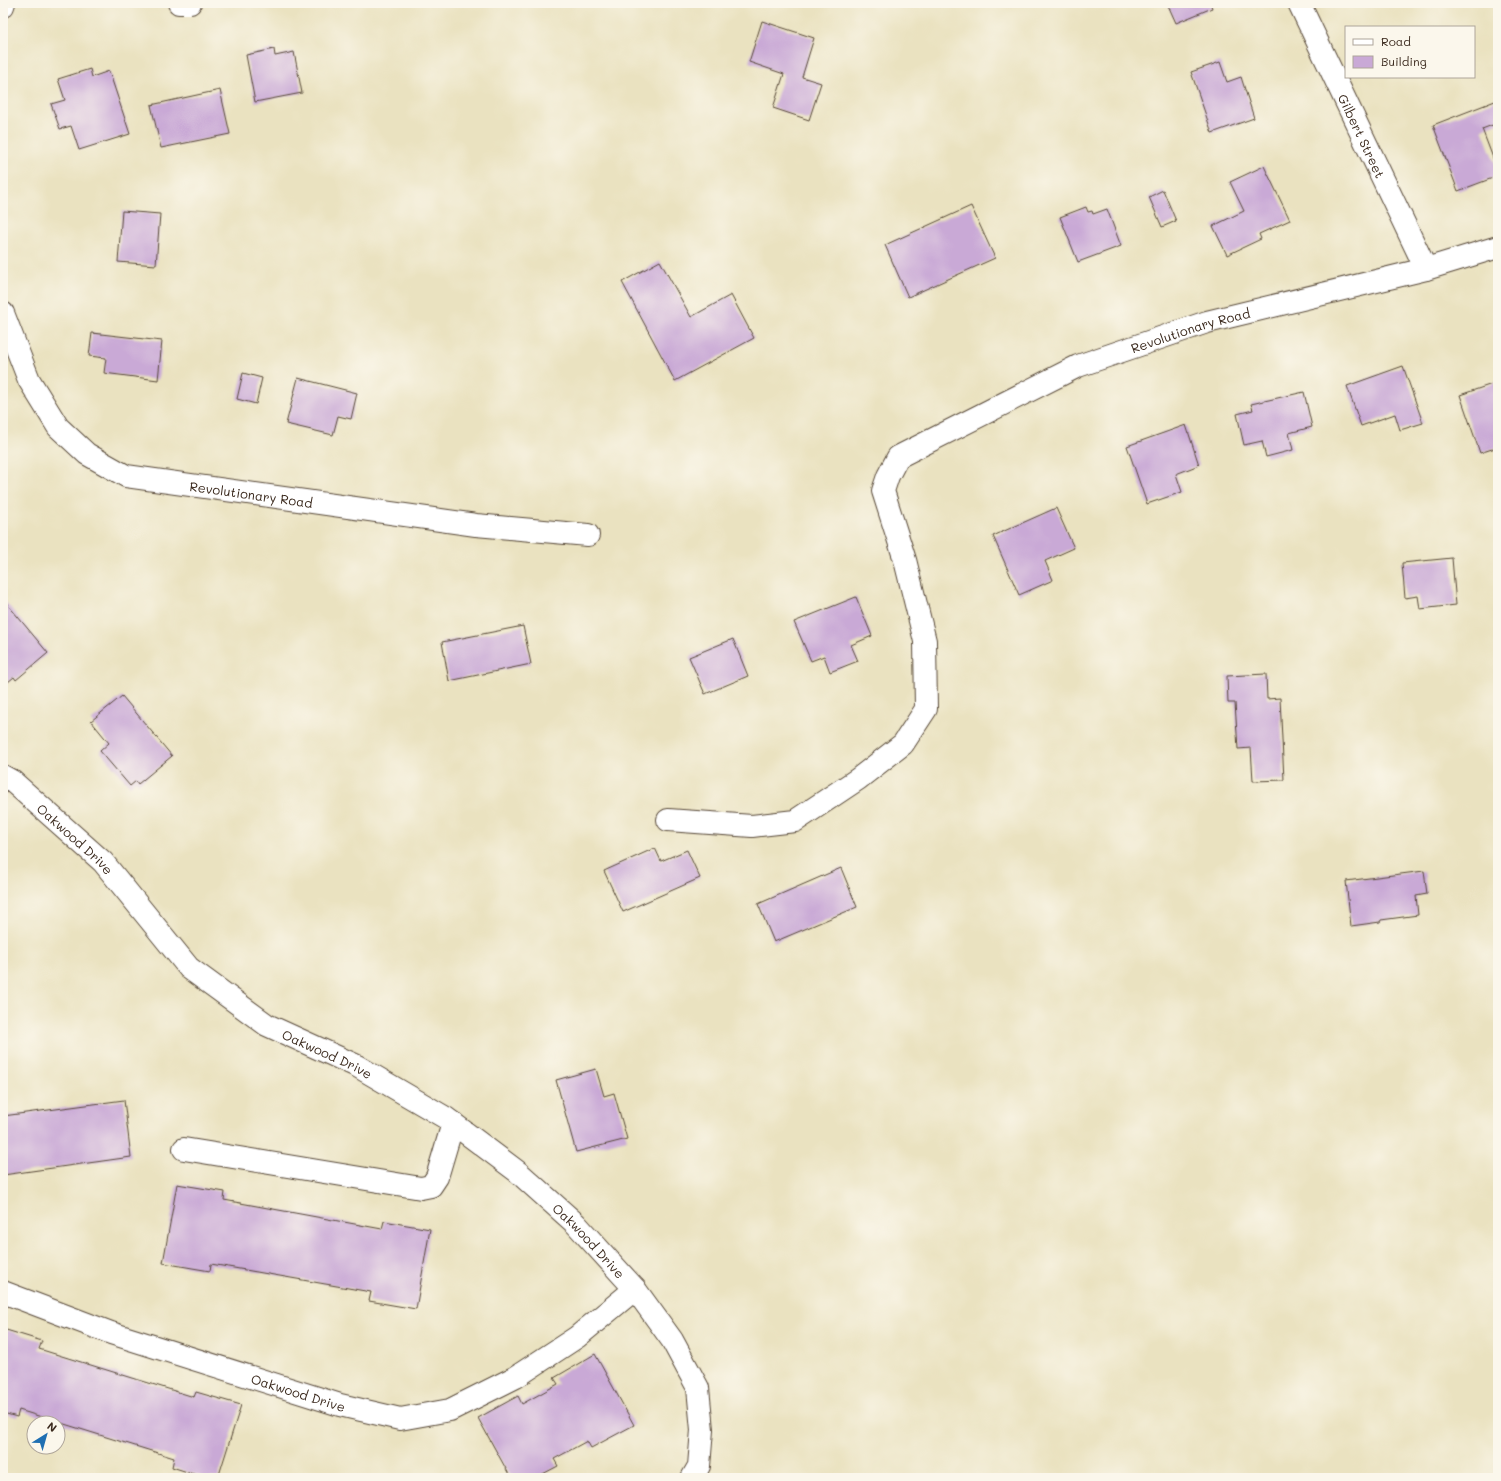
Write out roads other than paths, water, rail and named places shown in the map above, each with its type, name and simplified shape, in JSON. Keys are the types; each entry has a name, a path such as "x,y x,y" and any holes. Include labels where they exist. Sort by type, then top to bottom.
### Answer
{"street":[{"path":"179,3 190,3"},
{"name":"Gilbert Street","path":"1299,3 1426,269"},
{"name":"Revolutionary Road","path":"668,820 752,826 794,821 858,779 903,744 926,710 926,641 905,560 883,491 888,476 898,457 1078,366 1207,322 1426,269 1498,247"},
{"name":"Revolutionary Road","path":"3,313 29,380 58,427 87,454 126,476 476,526 588,535"},
{"name":"Oakwood Drive","path":"3,776 12,782 103,862 189,968 267,1025 357,1066 453,1123 518,1172 576,1224 634,1289 578,1337 516,1377 450,1410 400,1419 340,1405 111,1333 3,1292"},
{"path":"184,1149 421,1188 431,1186 437,1177 453,1123"},
{"path":"634,1289 672,1340 698,1388 702,1430 699,1466 692,1478"}]}
